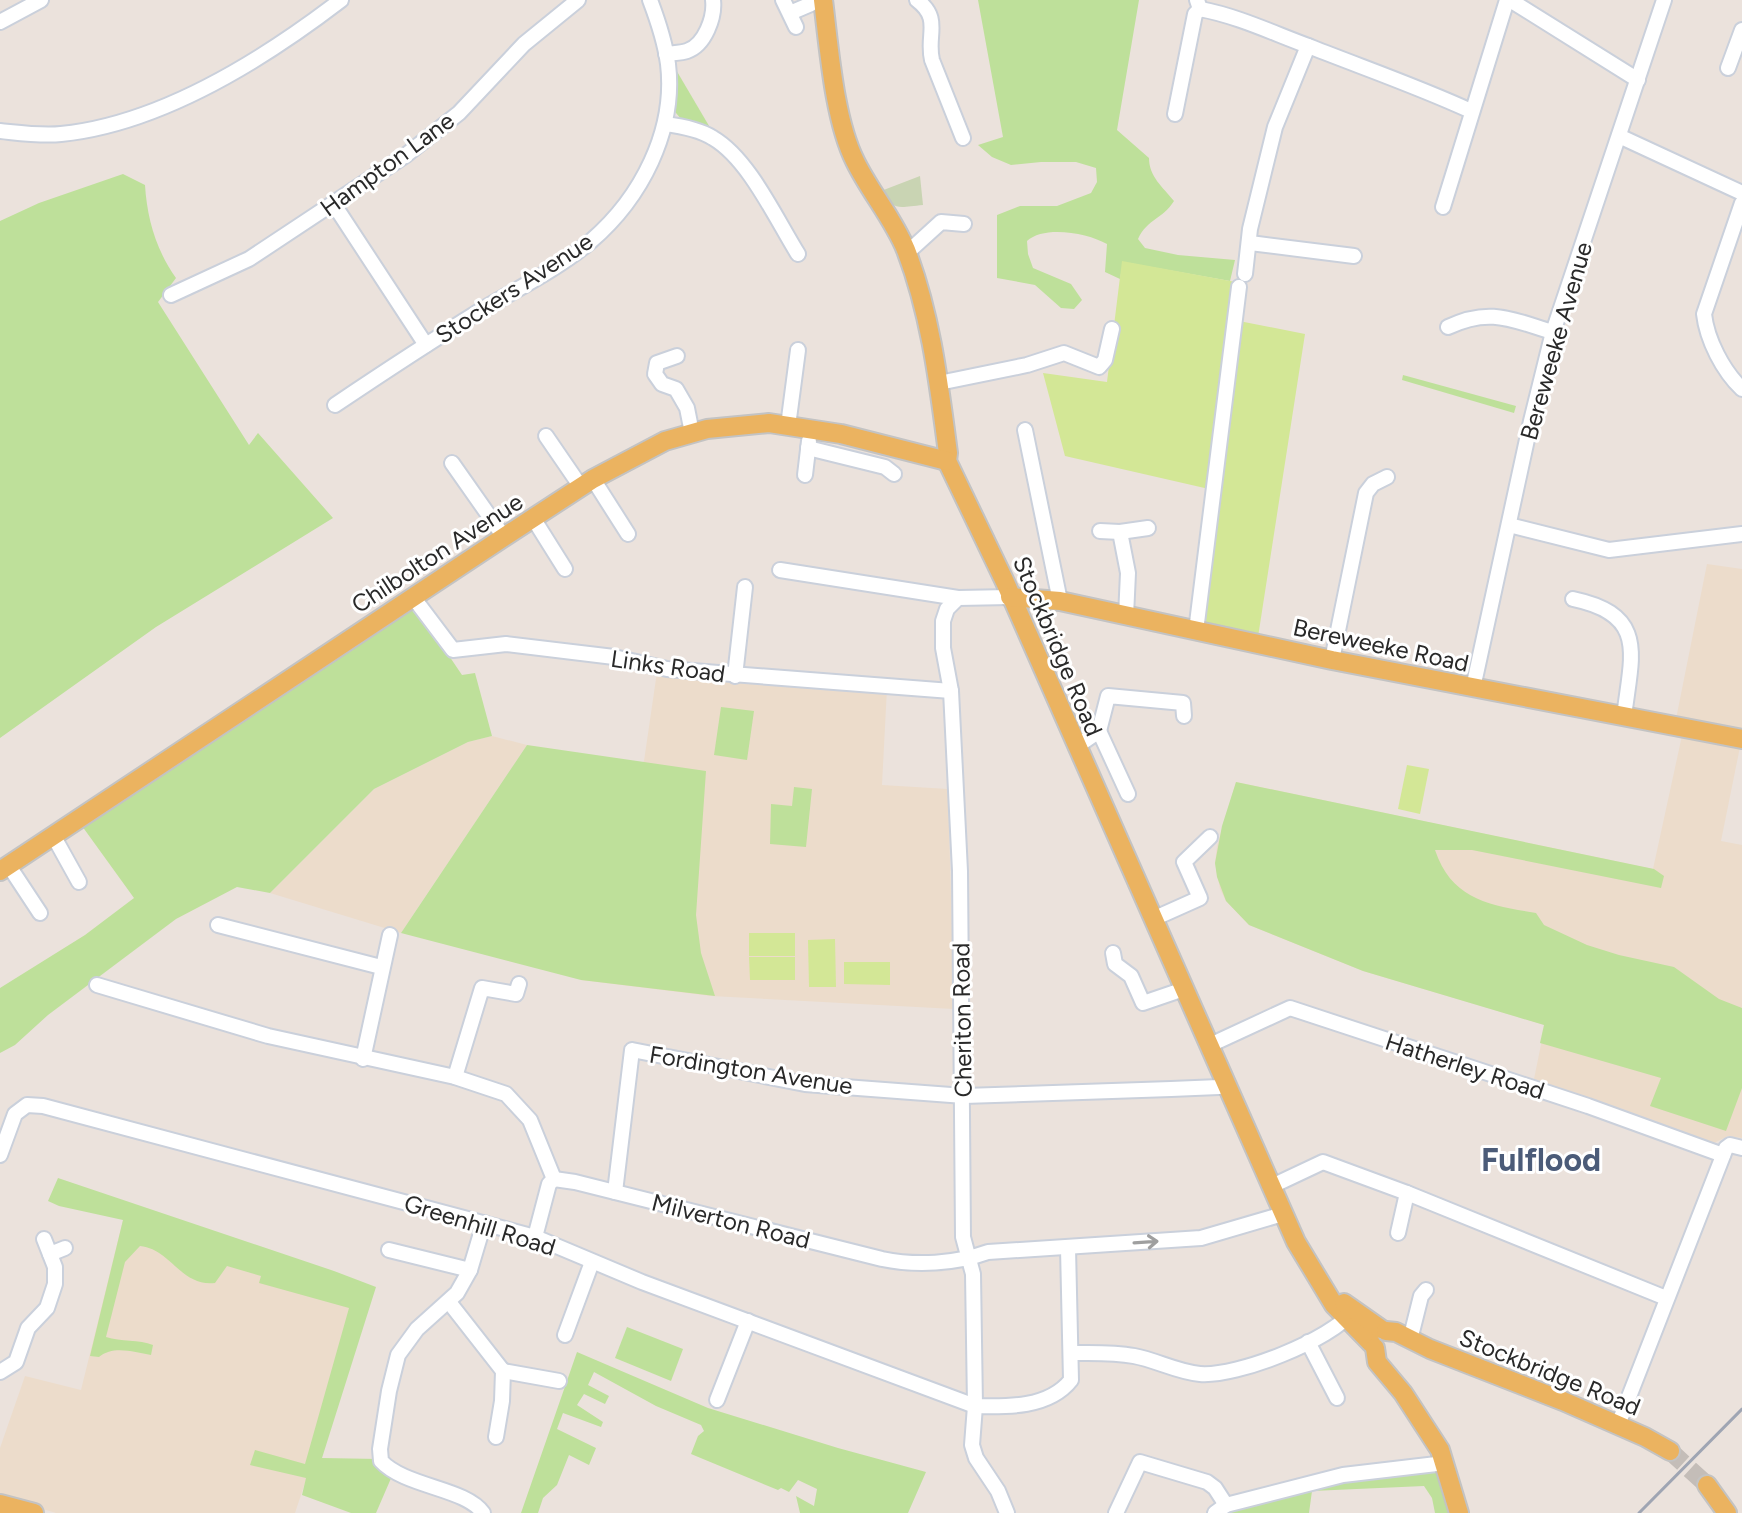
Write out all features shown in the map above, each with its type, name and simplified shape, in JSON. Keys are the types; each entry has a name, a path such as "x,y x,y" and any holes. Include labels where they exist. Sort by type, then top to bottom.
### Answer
{"main road":[{"name":"Stockbridge Road","path":"819,2 849,146 896,226 927,322 939,383 947,461 959,481 1304,1259 1325,1290 1381,1340 1396,1332 1618,1425 1670,1451"},
{"name":"Chilbolton Avenue","path":"4,868 587,483 665,441 735,425 769,423 810,428 947,461"},
{"name":"Bereweeke Road","path":"1010,597 1060,601 1332,660 1742,739"},
{"path":"1381,1340 1377,1362 1433,1438 1445,1463 1459,1513"},
{"path":"1707,1485 1727,1513"},
{"path":"0,1504 34,1513"}],"street":[{"path":"0,22 41,0"},
{"path":"0,131 61,134 121,122 183,98 273,49 341,0"},
{"name":"Hampton Lane","path":"171,295 249,259 406,155 459,113 524,44 578,0"},
{"name":"Stockers Avenue","path":"335,405 591,241 645,177 665,124 669,80 666,54 650,0"},
{"path":"666,54 688,51 700,42 713,15 713,0"},
{"path":"790,14 830,0"},
{"path":"917,0 932,20 929,50 963,138"},
{"path":"1443,207 1508,0 1638,80"},
{"name":"Bereweeke Avenue","path":"1473,688 1553,332 1664,0"},
{"path":"1175,114 1199,4 1471,111"},
{"path":"1728,68 1742,30"},
{"path":"1196,631 1250,229 1275,127 1308,46"},
{"path":"665,124 704,133 727,149 751,178 798,254"},
{"path":"1619,136 1742,193"},
{"path":"333,203 426,345"},
{"path":"1742,203 1704,314 1705,326 1714,348 1732,379 1742,389"},
{"path":"907,253 941,222 964,224"},
{"path":"1250,243 1354,256"},
{"path":"1448,327 1458,321 1499,315 1553,332"},
{"path":"939,383 1027,365 1064,353 1099,367 1105,360 1112,329"},
{"path":"788,426 798,350"},
{"path":"677,356 657,363 655,374 662,384 676,389 687,408 692,433"},
{"path":"805,475 810,428"},
{"path":"1025,430 1060,601"},
{"path":"546,436 628,534"},
{"path":"808,448 885,467 894,474"},
{"path":"452,463 504,537"},
{"path":"1332,660 1366,493 1373,484 1387,477"},
{"path":"533,518 565,569"},
{"path":"1509,525 1609,550 1742,534"},
{"path":"1100,531 1148,528"},
{"path":"1120,532 1128,573 1126,616"},
{"path":"780,570 958,598 1010,597"},
{"path":"735,676 745,587"},
{"name":"Links Road","path":"413,597 453,650 506,644 614,657 667,669 951,691"},
{"name":"Cheriton Road","path":"958,598 947,609 943,621 943,648 951,691 960,871 963,1237 973,1274 975,1406 972,1436 976,1458 998,1491 1007,1513"},
{"path":"1573,599 1601,606 1611,612 1627,631 1632,644 1624,717"},
{"path":"1128,794 1099,731 1108,696 1183,703 1184,716"},
{"path":"1076,747 1099,731"},
{"path":"54,837 79,882"},
{"path":"1153,919 1200,898 1184,862 1210,837"},
{"path":"4,868 40,913"},
{"path":"218,925 381,967"},
{"path":"363,1059 390,935"},
{"path":"1113,953 1115,964 1131,976 1143,1003 1184,989"},
{"path":"106,983 268,1036 455,1077 506,1094 530,1120 554,1179 549,1184 535,1237"},
{"path":"455,1077 482,988 516,994 519,984"},
{"name":"Hatherley Road","path":"1210,1045 1290,1008 1588,1106 1723,1155"},
{"name":"Fordington Avenue","path":"615,1192 632,1050 805,1084 964,1096"},
{"path":"964,1096 1219,1087 1226,1083"},
{"name":"Greenhill Road","path":"0,1155 15,1114 27,1105 43,1106 535,1237 592,1262 975,1406"},
{"path":"1618,1425 1723,1155 1730,1145 1742,1148"},
{"path":"1270,1187 1323,1162 1666,1298"},
{"name":"Milverton Road","path":"554,1179 893,1261 970,1259 988,1252 1201,1238 1283,1214"},
{"path":"1398,1233 1407,1193"},
{"path":"483,1513 479,1507 465,1507 388,1469 381,1461 380,1449 398,1355 417,1329 449,1302 470,1270 484,1223"},
{"path":"0,1372 16,1362 28,1328 47,1308 57,1276 44,1239"},
{"path":"50,1254 65,1248"},
{"path":"975,1406 1004,1407 1035,1402 1062,1390 1071,1380 1068,1248"},
{"path":"389,1250 470,1270"},
{"path":"565,1335 592,1262"},
{"path":"1410,1340 1421,1296 1426,1290"},
{"path":"449,1302 503,1371 496,1437"},
{"path":"1072,1353 1104,1352 1136,1356 1200,1374 1229,1371 1308,1342 1350,1314"},
{"path":"717,1400 748,1321"},
{"path":"1308,1342 1337,1398"},
{"path":"503,1371 559,1381"},
{"path":"1116,1513 1140,1462 1207,1482 1215,1488 1220,1509 1343,1475 1445,1463"}],"shaded area":[{"path":"1707,564 1742,569 1742,731 1676,719"},
{"path":"657,672 887,688 882,785 948,789 954,1009 711,996 581,980 624,783 644,761"},
{"path":"1683,731 1741,742 1721,841 1742,845 1742,1138 1728,1136 1712,1144 1534,1079 1545,1025 1363,971 1249,925 1226,901 1220,889 1215,863 1217,846 1236,782 1653,869"},
{"path":"492,736 527,745 401,933 270,893 374,789 468,742"},
{"path":"123,1220 367,1295 295,1513 56,1513 0,1496 0,1448 25,1376 81,1390"}],"green space":[{"path":"978,0 1139,0 1117,130 1149,158 1154,176 1174,201 1146,227 1138,239 1145,248 1178,255 1235,260 1230,281 1123,262 1120,279 1105,272 1107,244 1066,232 1035,236 1027,241 1028,254 1033,268 1071,284 1082,300 1074,309 1061,308 1035,285 997,278 997,215 1020,206 1057,206 1091,193 1097,182 1096,168 1076,162 1011,165 992,157 978,145 1003,137"},
{"path":"672,63 712,131 682,120 670,106"},
{"path":"123,174 145,185 154,233 176,278 158,302 249,445 258,433 333,518 156,627 0,738 0,221 39,203"},
{"path":"920,176 923,205 898,207 881,191"},
{"path":"1122,261 1241,283 1239,321 1305,334 1258,637 1191,625 1209,489 1065,456 1043,373 1107,382"},
{"path":"1403,375 1516,406 1514,413 1402,380"},
{"path":"414,604 462,675 475,673 492,736 468,742 374,789 270,893 237,887 176,919 48,1015 15,1045 0,1053 0,988 85,935 134,898 82,826"},
{"path":"721,707 754,711 747,760 714,755"},
{"path":"527,745 706,771 696,915 701,953 715,996 581,980 401,933"},
{"path":"1407,765 1429,769 1420,814 1398,809"},
{"path":"1236,782 1654,869 1664,876 1661,888 1472,850 1435,850 1451,880 1474,897 1503,907 1536,913 1544,925 1587,945 1674,967 1719,999 1742,1008 1742,1088 1726,1131 1650,1106 1661,1078 1540,1043 1544,1025 1363,971 1249,925 1226,901 1215,863 1222,826"},
{"path":"794,787 812,789 806,847 770,844 771,804 792,806"},
{"path":"749,933 795,933 795,956 749,956"},
{"path":"835,939 836,987 809,987 808,940"},
{"path":"749,957 795,957 795,980 750,980"},
{"path":"844,962 890,962 890,985 844,984"},
{"path":"58,1178 376,1287 322,1458 379,1459 392,1476 376,1513 351,1513 302,1495 306,1478 250,1465 255,1450 305,1464 349,1308 259,1283 261,1276 227,1266 215,1283 203,1283 185,1274 160,1254 140,1246 125,1262 106,1337 153,1345 151,1355 117,1350 99,1357 90,1356 123,1220 48,1201"},
{"path":"627,1327 683,1349 671,1381 615,1358"},
{"path":"577,1352 708,1408 926,1472 908,1513 800,1513 796,1496 814,1506 817,1489 798,1480 789,1492 781,1488 778,1490 691,1454 698,1436 704,1431 701,1425 656,1406 594,1372 588,1385 609,1396 605,1404 584,1394 577,1405 603,1422 601,1427 563,1413 557,1429 596,1448 589,1465 569,1455 557,1485 543,1498 538,1513 521,1513"},
{"path":"1441,1467 1456,1513 1435,1513 1432,1498 1424,1486 1312,1491 1309,1513 1227,1513 1312,1486"}],"tunnel":[{"path":"1670,1451 1707,1485"}],"railway":[{"path":"1639,1513 1742,1409"}],"district":[{"name":"Fulflood","path":"1541,1160"}]}
